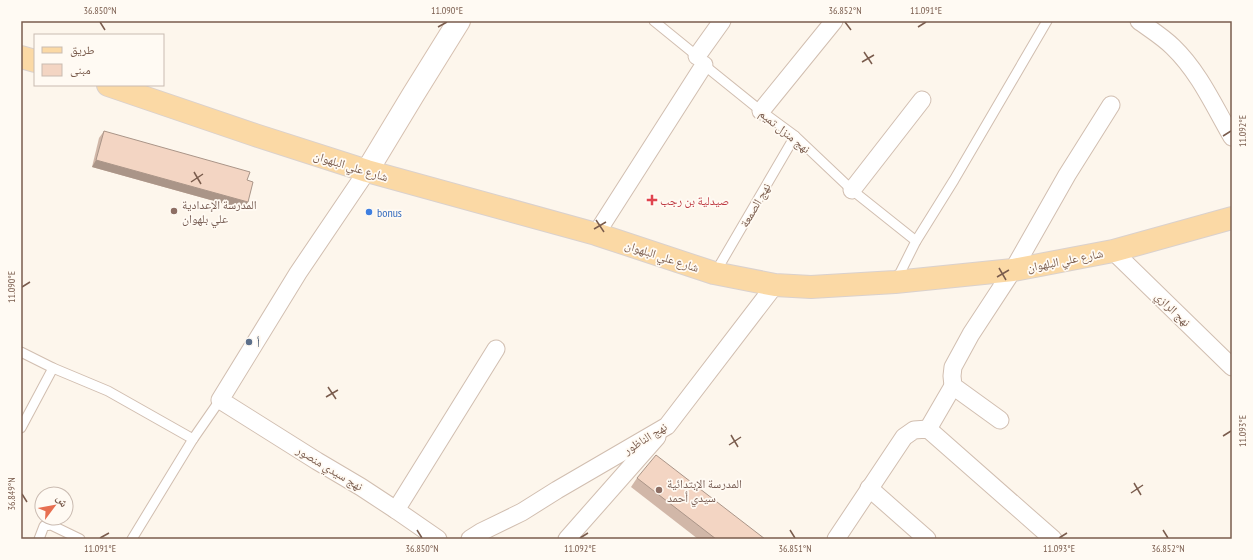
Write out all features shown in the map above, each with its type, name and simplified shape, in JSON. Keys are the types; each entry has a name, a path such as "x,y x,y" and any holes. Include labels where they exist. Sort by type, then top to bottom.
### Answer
{"main road":[{"path":"367,171 459,21"},
{"path":"21,57 34,61"},
{"name":"شارع علي البلهوان","path":"111,86 367,171 596,234 714,274 775,286 811,287 895,282 1013,270 1113,251 1232,218"}],"street":[{"path":"596,234 700,61 722,21"},
{"path":"761,111 834,21"},
{"path":"1139,21 1173,47 1184,59 1202,84 1232,137"},
{"path":"852,190 922,100"},
{"path":"928,429 953,386 953,367 965,344 1013,270 1067,175 1111,105"},
{"path":"220,400 298,273 367,171"},
{"name":"نهج الرازي","path":"1113,251 1232,367"},
{"name":"نهج الناظور","path":"480,537 667,426 775,286"},
{"path":"396,510 496,349"},
{"path":"953,386 1000,420"},
{"name":"نهج سيدي منصور","path":"220,400 316,461 361,487 438,539"},
{"path":"568,539 667,426"},
{"path":"836,539 904,436 914,430 928,429 1042,535"},
{"path":"869,488 927,539"}],"lane":[{"name":"نهج منزل تميم","path":"654,21 761,111 795,136 852,190 916,241"},
{"path":"895,282 916,241 958,173 1047,21"},
{"name":"نهج الصمعة","path":"714,274 795,136"},
{"path":"21,352 53,368 108,391 194,439"},
{"path":"21,428 53,368"},
{"path":"132,539 220,400"},
{"path":"39,539 44,526 51,525 80,539"}],"building":[{"path":"104,131 250,172 247,180 253,182 248,202 96,160"},
{"path":"656,455 765,539 716,539 637,478"}],"place":[{"name":"صيدلية بن رجب","path":"652,200"},
{"name":"المدرسة الإعدادية علي بلهوان","path":"174,211"},
{"name":"bonus","path":"369,212"},
{"name":"أ","path":"249,342"},
{"name":"المدرسة الإبتدائية سيدي أحمد","path":"659,490"}]}
